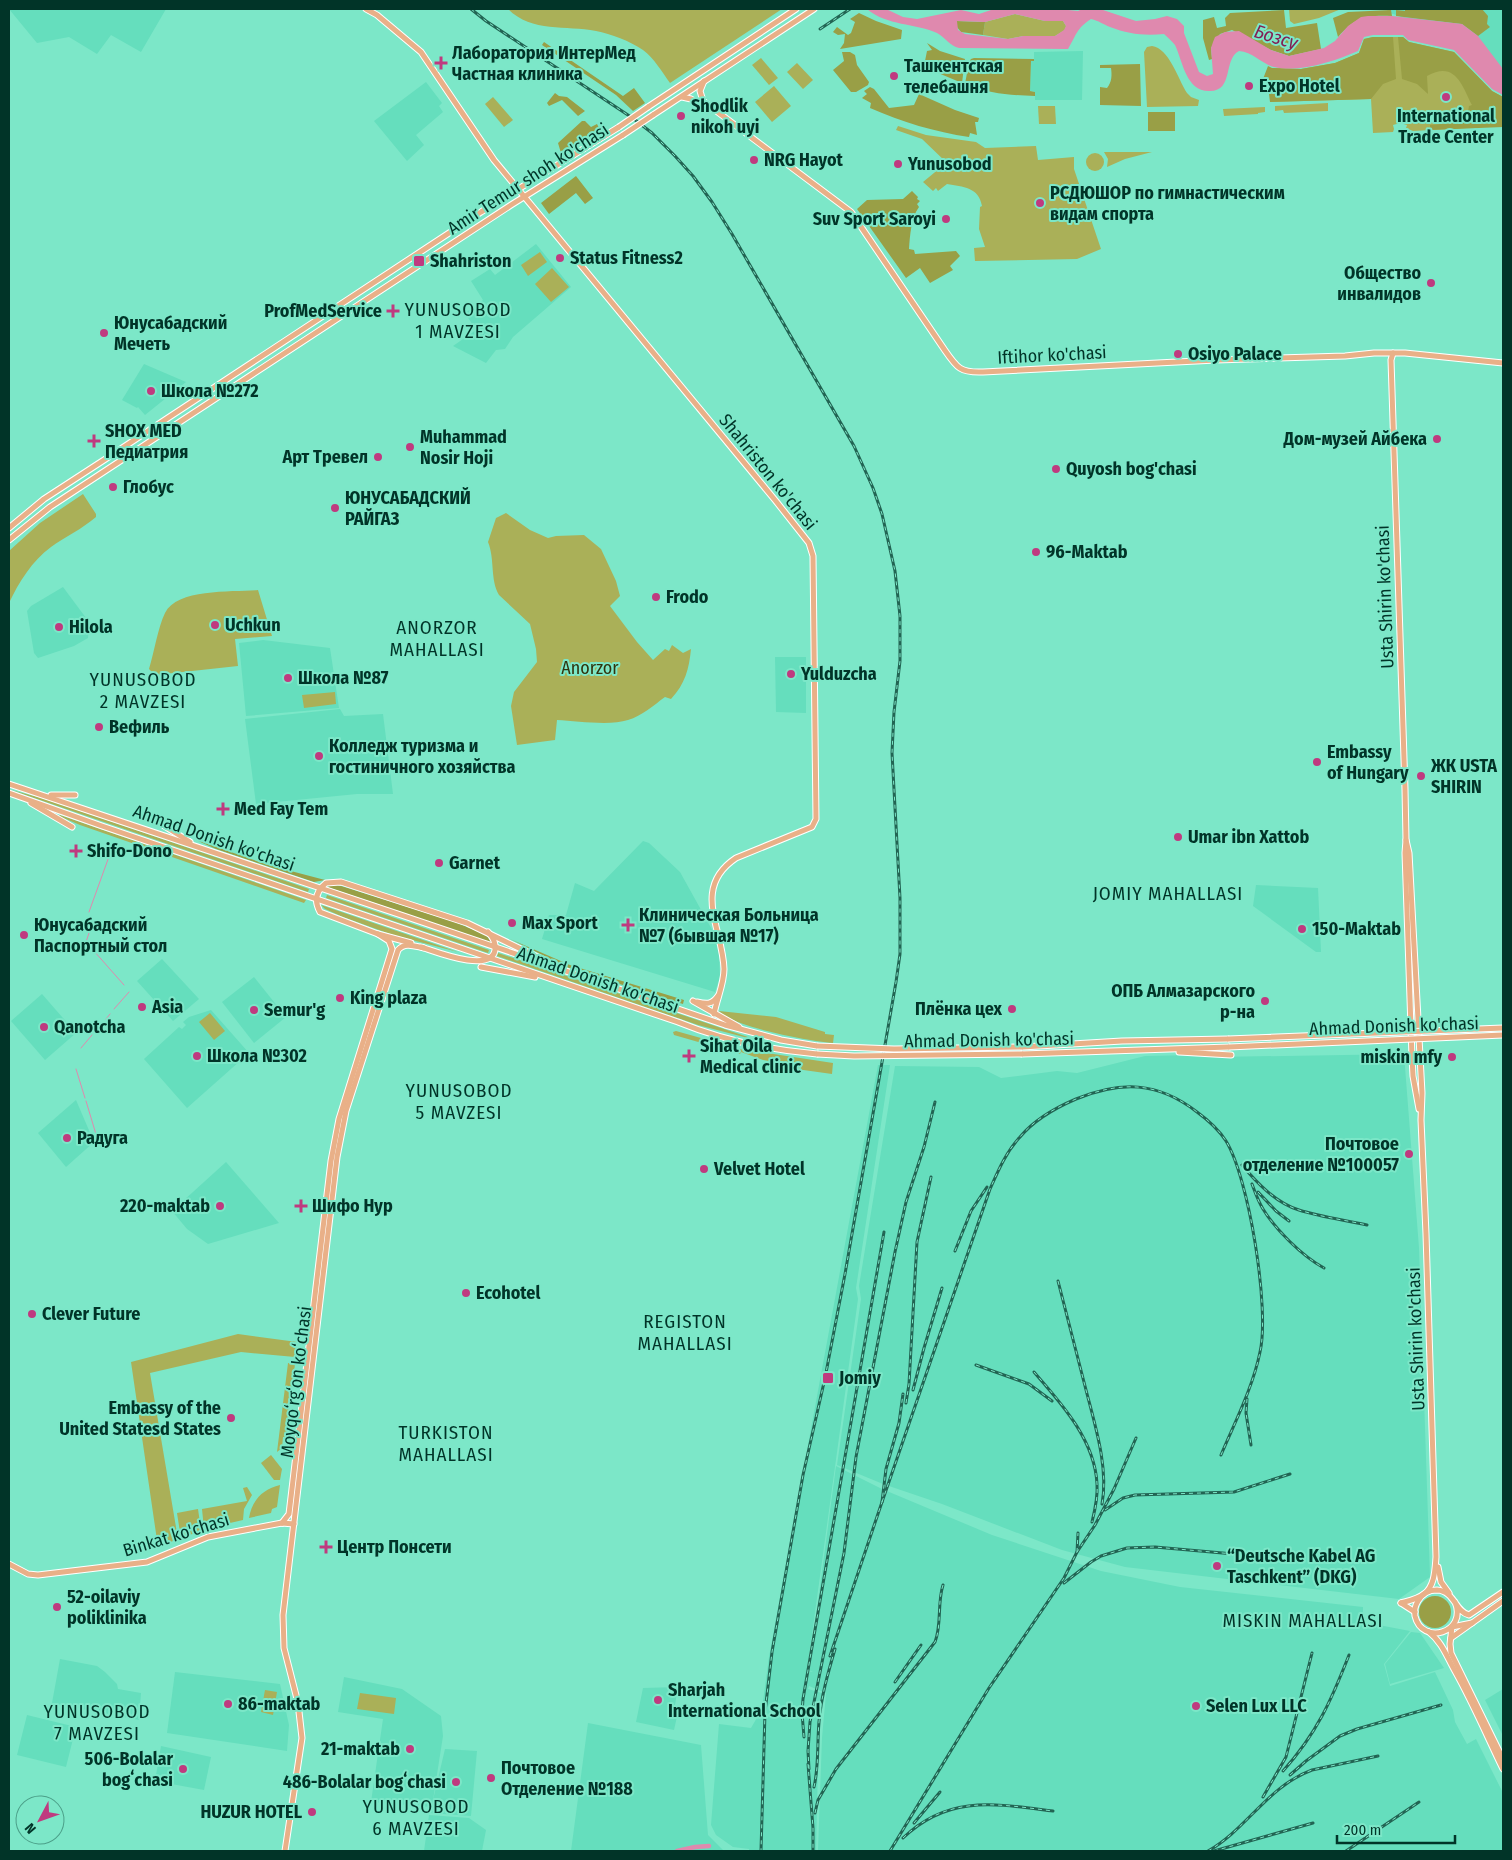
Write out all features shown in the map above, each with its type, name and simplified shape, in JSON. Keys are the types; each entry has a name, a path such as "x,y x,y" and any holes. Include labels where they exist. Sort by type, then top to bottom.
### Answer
{"main road":[{"name":"Shahriston ko'chasi","path":"366,9 377,15 421,52 484,147 781,508 811,548 814,560 815,603 816,820 812,827 747,852 726,864 722,870 714,888 712,902 712,917 722,952 724,967 723,984 718,996"},
{"name":"Amir Temur shoh ko'chasi","path":"9,528 53,493 480,213 618,127 796,9"},
{"name":"Amir Temur shoh ko'chasi","path":"9,540 58,501 814,9"},
{"name":"Iftihor ko'chasi","path":"704,81 700,89 703,101 851,212 953,362 962,370 983,372 1393,353 1503,363"},
{"name":"Iftihor ko'chasi","path":"681,96 718,113"},
{"path":"480,213 487,221"},
{"name":"Usta Shirin ko'chasi","path":"1393,353 1391,360 1406,840 1409,853 1422,1092 1421,1120 1436,1557 1441,1582 1450,1595"},
{"path":"133,441 134,446 138,449"},
{"path":"53,493 57,496 58,501"},
{"name":"Ahmad Donish ko'chasi","path":"9,784 495,948 748,1032 786,1042 817,1046 894,1049 1022,1047 1122,1041 1228,1039 1503,1028"},
{"name":"Ahmad Donish ko'chasi","path":"9,793 724,1038 779,1050 854,1056 1022,1054 1149,1051 1503,1035"},
{"path":"46,795 76,795"},
{"path":"20,797 72,827"},
{"path":"158,822 198,847"},
{"path":"424,948 378,934 320,912 316,899 320,888 328,882 341,882 466,923 568,972"},
{"name":"Ahmad Donish ko'chasi","path":"424,948 457,959 479,961 490,958 493,955 495,948 493,939 488,932"},
{"name":"Moyqoʻrgʻon koʻchasi","path":"289,1514 335,1137 392,949 389,941 378,934"},
{"name":"Moyqoʻrgʻon koʻchasi","path":"286,1851 302,1740 298,1703 282,1636 286,1582 341,1130 398,950 402,946 407,945 424,948"},
{"path":"482,967 551,980"},
{"path":"718,996 709,1004 693,1001 748,1032"},
{"path":"714,1014 718,996"},
{"path":"1149,1051 1231,1055"},
{"path":"282,1523 289,1514 294,1524"},
{"name":"Binkat ko'chasi","path":"9,1564 28,1574 43,1575 135,1564 152,1561 208,1537 282,1523 294,1524"},
{"name":"Usta Shirin ko'chasi","path":"1424,1594 1432,1581 1436,1557"},
{"path":"1415,1612 1401,1603 1437,1590 1450,1595 1464,1613 1469,1615 1503,1592"},
{"path":"1424,1594 1416,1604 1415,1612 1418,1624 1437,1640 1444,1650 1472,1702 1503,1770"},
{"path":"1451,1638 1503,1601"},
{"path":"1455,1602 1458,1614 1452,1627 1451,1653 1503,1759"},
{"path":"1428,1632 1441,1633 1452,1627 1472,1623"}],"shaded area":[{"path":"9,9 166,9 141,52 111,35 97,54 69,37 37,43"},
{"name":"Бозсу","path":"867,9 886,9 903,17 917,19 961,10 979,14 994,9 1059,9 1078,11 1082,9 1100,9 1136,21 1167,16 1177,19 1184,26 1184,33 1199,72 1207,76 1213,74 1211,48 1215,37 1225,32 1239,31 1271,50 1289,56 1324,48 1335,41 1348,26 1361,17 1392,16 1462,24 1478,36 1503,69 1503,95 1492,89 1454,50 1408,40 1403,35 1373,35 1364,37 1358,51 1339,59 1306,67 1274,67 1239,51 1231,61 1226,80 1222,86 1217,90 1210,91 1196,87 1190,81 1175,45 1164,34 1143,35 1130,33 1091,19 1080,29 1068,49 959,48 953,46 937,33 920,27 883,19","holes":["1015,14 1045,21 1063,21 1066,26 1064,30 1055,36 1023,36 1008,39 965,34 958,30 957,21 985,22"]},
{"path":"1387,9 1503,9 1503,69 1402,17 1387,12"},
{"path":"1405,9 1482,9 1488,16 1487,24 1490,27 1478,36 1462,24 1396,16 1396,10 1405,11"},
{"path":"1284,10 1286,28 1317,23 1321,49 1289,56 1271,50 1232,30 1220,34 1211,48 1212,59 1209,60 1203,38 1203,20 1214,17 1217,28 1226,26 1225,18 1230,13"},
{"path":"1391,10 1392,16 1375,16 1356,21 1338,37 1333,18 1348,12"},
{"path":"859,13 902,30 901,39 840,49 844,43 845,34 838,35 833,32 837,27 848,35 851,33 855,22 850,19"},
{"path":"956,21 985,22 983,35 961,32 956,26"},
{"path":"1393,37 1396,79 1383,84 1371,99 1270,102 1268,86 1263,79 1268,66 1272,68 1301,69 1335,63 1359,53 1364,39"},
{"path":"1398,37 1403,37 1409,42 1454,52 1492,91 1503,97 1503,127 1430,130 1430,125 1460,120 1464,117 1469,106 1472,105 1461,83 1451,73 1444,71 1427,76 1428,94 1417,84 1402,79"},
{"path":"544,42 623,96 634,88 645,103 633,111 616,95 542,45"},
{"path":"927,43 940,51 965,59 962,83 931,70 933,64 925,61 927,51 932,50"},
{"path":"1083,51 1082,100 1035,100 1035,92 1030,91 1031,61 1034,61 1034,52"},
{"path":"842,52 850,52 855,55 857,65 869,82 868,85 856,92 851,92 833,70 844,61"},
{"path":"974,58 1034,59 1034,61 1031,61 1030,91 1035,92 1035,96 1000,93 965,84 969,62"},
{"path":"1140,64 1141,106 1100,105 1100,87 1107,88 1109,86 1112,73 1111,68 1100,68 1100,65"},
{"path":"426,82 442,103 439,106 443,112 416,135 424,145 407,161 374,121"},
{"path":"870,87 874,89 889,108 914,105 919,94 979,118 978,122 975,122 977,135 970,133 969,137 931,129 894,118 870,108 871,103 862,98 867,94 864,91"},
{"path":"555,93 559,96 567,97 585,111 578,116 562,100 549,106 547,103"},
{"path":"1148,112 1175,112 1175,131 1148,131"},
{"path":"582,121 585,121 591,127 597,124 599,128 561,153 558,143"},
{"path":"576,176 593,198 585,204 576,193 549,214 541,203"},
{"path":"912,191 920,201 917,204 919,207 916,211 910,233 909,249 914,250 915,254 956,251 960,256 950,266 953,270 930,283 920,268 906,278 857,209 867,200 903,199"},
{"path":"536,244 571,287 513,337 505,349 496,350 486,363 453,346 476,330 465,313 483,300 471,281 490,269 495,275"},
{"name":"Школа №272","path":"144,364 186,382 145,415 138,407 122,400"},
{"name":"Hilola","path":"63,587 89,622 88,638 74,646 38,658 34,653 27,611 31,606"},
{"name":"Школа №87","path":"263,640 330,648 339,708 246,716 239,643"},
{"name":"Yulduzcha","path":"775,657 806,657 806,713 776,712"},
{"name":"Колледж туризма и гостиничного хозяйства","path":"340,709 344,716 383,714 393,794 357,794 256,804 245,719"},
{"path":"196,840 268,865 325,880 314,882 216,849"},
{"name":"Клиническая Больница №7 (бывшая №17)","path":"643,841 649,843 680,872 715,935 719,955 720,977 715,992 542,939 549,915 566,915 575,883 594,891"},
{"path":"338,885 455,922 486,935 492,943 327,887"},
{"name":"150-Maktab","path":"1256,885 1318,888 1321,952 1316,952 1253,906"},
{"path":"510,939 570,965 684,1000 683,1004 569,968"},
{"path":"162,959 199,999 173,1021 137,981"},
{"name":"Semur'g","path":"254,977 286,1017 254,1043 222,1002"},
{"name":"Qanotcha","path":"42,994 76,1033 45,1060 11,1021"},
{"name":"Школа №302","path":"211,1010 249,1053 187,1108 144,1059 179,1027 182,1029 186,1025 183,1022 189,1017"},
{"path":"1404,1054 1419,1248 1430,1577 1399,1599 1125,1567 1062,1550 942,1504 883,1484 837,1465 861,1299 859,1286 895,1066 979,1067 1001,1078 1057,1071 1077,1073 1145,1056 1196,1055 1215,1057"},
{"path":"878,1065 890,1065 856,1288 858,1299 807,1671 813,1672 809,1670 836,1466 882,1489 992,1535 1101,1571 1180,1587 1363,1607 1363,1622 1410,1631 1384,1664 1390,1686 1435,1672 1453,1710 1455,1722 1467,1744 1476,1739 1503,1793 1503,1851 818,1851 822,1738 826,1693 809,1686 808,1689 825,1694 819,1725 816,1851 749,1851 749,1849 733,1847 716,1835 711,1825 719,1724 751,1728 762,1709 769,1657"},
{"name":"Радуга","path":"76,1100 94,1142 66,1167 38,1133"},
{"name":"220-maktab","path":"226,1162 279,1223 208,1244 187,1229 172,1211"},
{"path":"1435,1596 1447,1600 1451,1612 1447,1624 1435,1628 1423,1624 1419,1612 1423,1600"},
{"path":"1411,1632 1420,1633 1444,1668 1390,1684 1385,1664"},
{"path":"60,1659 97,1666 117,1684 118,1689 141,1693 139,1720 52,1703"},
{"name":"86-maktab","path":"175,1672 280,1684 289,1725 287,1751 167,1733"},
{"name":"21-maktab","path":"344,1677 402,1689 441,1716 443,1736 433,1800 445,1749 477,1751 471,1816 430,1813 431,1807 371,1802 383,1719 338,1712"},
{"name":"Sharjah International School","path":"678,1687 674,1711 678,1712 674,1730 636,1722 643,1688"},
{"path":"1503,1689 1503,1736 1485,1700"},
{"path":"27,1715 76,1727 66,1767 17,1755"},
{"path":"588,1723 701,1745 708,1835 724,1851 571,1851"},
{"name":"506-Bolalar bogʻchasi","path":"161,1746 211,1757 204,1790 155,1781"},
{"path":"429,1815 469,1818 486,1830 482,1851 424,1851"}],"green space":[{"path":"508,9 782,9 670,83 647,53 626,41 585,29 538,25 517,17"},
{"path":"1289,9 1341,9 1319,18 1294,24 1290,21"},
{"path":"1015,14 1045,21 1063,21 1066,26 1065,30 1055,36 1023,36 1008,39 983,35 985,22"},
{"path":"1373,37 1403,37 1409,42 1454,52 1492,91 1503,97 1503,126 1413,131 1406,128 1407,125 1400,123 1393,125 1393,132 1373,133 1371,99 1270,102 1272,68 1301,69 1335,63 1359,53 1364,39"},
{"path":"1147,47 1158,48 1168,58 1187,93 1199,100 1198,106 1147,107 1144,52"},
{"path":"761,58 778,78 769,85 752,65"},
{"path":"797,63 813,80 803,89 787,72"},
{"path":"774,86 791,106 772,122 755,102"},
{"path":"493,97 513,120 504,127 485,104"},
{"path":"1328,103 1328,111 1284,113 1283,110 1275,111 1275,106"},
{"path":"1038,106 1055,106 1056,124 1039,124"},
{"path":"1265,107 1265,112 1258,114 1224,116 1223,109"},
{"path":"898,126 926,135 976,142 985,148 1036,146 1038,160 1074,157 1074,169 1101,249 1077,259 975,261 974,248 985,247 979,229 980,207 982,206 978,195 969,189 947,184 938,191 936,188 933,191 923,182 940,168 949,166 983,168 984,163 947,163 922,139 896,130"},
{"path":"1104,152 1152,152 1125,159 1107,167 1108,159"},
{"path":"1095,153 1101,156 1104,162 1101,168 1095,171 1089,168 1086,162 1089,156"},
{"path":"540,252 547,262 528,276 521,265"},
{"path":"552,268 569,287 551,302 535,284"},
{"path":"83,494 96,517 44,553 32,565 9,603 9,551 40,523"},
{"name":"Anorzor","path":"506,513 530,530 548,538 584,535 601,549 616,581 620,596 610,606 653,660 665,649 669,651 672,645 683,653 691,649 686,676 680,688 671,699 665,697 638,716 621,722 603,723 557,720 555,740 517,745 511,706 514,692 537,662 530,624 499,595 494,583 488,542 496,518"},
{"name":"Uchkun","path":"258,590 272,636 235,639 238,666 155,675 149,669 158,633 165,613 171,605 193,595"},
{"path":"335,692 336,704 304,708 302,695"},
{"path":"11,790 42,798 309,889 308,892"},
{"path":"60,815 306,900 304,903"},
{"path":"327,895 489,950 488,953 326,898"},
{"path":"321,905 458,952 393,935 343,917 325,909"},
{"path":"498,953 763,1042 698,1025 497,956"},
{"path":"719,1011 776,1017 825,1032 825,1034 834,1035 833,1043 755,1028 727,1017"},
{"path":"210,1013 225,1031 214,1040 199,1022"},
{"path":"676,1031 740,1049 833,1063 832,1074 789,1068 785,1064 763,1060 741,1052 740,1054 674,1035 673,1032"},
{"path":"238,1334 297,1342 295,1357 241,1352 150,1373 178,1539 158,1547 131,1362"},
{"path":"288,1363 295,1364 286,1437 283,1437 282,1448 277,1452"},
{"path":"271,1455 282,1469 280,1480 274,1480 261,1463"},
{"path":"280,1485 277,1507 272,1509 271,1513 249,1518 250,1512 259,1496 268,1489"},
{"path":"247,1487 252,1495 244,1509 243,1520 204,1529 202,1509 247,1501 243,1488"},
{"path":"198,1509 201,1530 181,1539 177,1513"},
{"path":"265,1690 277,1692 273,1715 261,1712"},
{"path":"360,1693 396,1698 394,1714 357,1709"}],"waterway":[{"path":"89,912 111,851"},
{"path":"92,924 86,942 124,985"},
{"path":"114,1009 129,992"},
{"path":"106,1019 110,1014"},
{"path":"95,1031 102,1024"},
{"path":"81,1048 92,1035"},
{"path":"76,1069 85,1098"},
{"path":"86,1101 98,1141"},
{"path":"677,1851 709,1846"}],"railway":[{"path":"471,9 486,21 634,119 652,133 693,176 732,234 854,446 873,488 882,514 895,571 900,616 900,661 894,712 892,753 900,898 900,954 845,1274 825,1378 803,1475 772,1652 765,1712 761,1851"},
{"path":"820,29 850,9"},
{"path":"882,1502 990,1189 1003,1162 1015,1143 1032,1125 1046,1115 1076,1099 1108,1089 1138,1087 1153,1090 1168,1094 1197,1112 1213,1125 1226,1141 1242,1184 1250,1213 1260,1277 1262,1332 1260,1352 1253,1378 1221,1455"},
{"path":"809,1769 810,1722 844,1553 856,1457 906,1202 924,1147 935,1102"},
{"path":"1242,1165 1267,1192 1282,1203 1316,1215 1367,1225"},
{"path":"906,1403 909,1384 917,1242 931,1177"},
{"path":"1252,1184 1261,1206 1274,1225 1298,1249 1324,1268"},
{"path":"955,1251 971,1211 987,1187"},
{"path":"1258,1192 1276,1211 1289,1221"},
{"path":"804,1737 803,1699 884,1232"},
{"path":"1058,1281 1100,1445 1104,1475 1102,1504"},
{"path":"913,1390 942,1288"},
{"path":"976,1365 1029,1384 1052,1401"},
{"path":"1034,1372 1075,1423 1090,1452 1095,1468 1097,1489 1092,1522"},
{"path":"830,1656 882,1502 886,1469 899,1423 903,1394"},
{"path":"1247,1399 1246,1413 1251,1445"},
{"path":"890,1851 989,1688 1064,1578 1114,1489 1136,1438"},
{"path":"1105,1510 1123,1498 1135,1495 1234,1492 1290,1474"},
{"path":"1077,1552 1078,1533"},
{"path":"1064,1583 1101,1556 1127,1548 1155,1547 1245,1555"},
{"path":"815,1813 818,1800 836,1769 935,1642 943,1585"},
{"path":"895,1682 921,1645"},
{"path":"814,1787 817,1771 821,1703 835,1649"},
{"path":"1263,1797 1286,1757 1312,1653"},
{"path":"1283,1771 1305,1743 1322,1716 1349,1655"},
{"path":"1290,1775 1340,1736 1357,1729 1441,1705"},
{"path":"1208,1851 1222,1842 1270,1797 1296,1777 1312,1770 1378,1756"},
{"path":"808,1764 813,1851"},
{"path":"914,1823 940,1792"},
{"path":"1346,1851 1419,1802"},
{"path":"903,1838 920,1824 938,1814 956,1808 974,1805 993,1805 1053,1811"},
{"path":"1214,1851 1313,1823"}],"place":[{"name":"Лаборатория ИнтерМед Частная клиника","path":"441,63"},
{"name":"Ташкентская телебашня","path":"894,76"},
{"name":"Expo Hotel","path":"1249,86"},
{"name":"International Trade Center","path":"1446,97"},
{"name":"Shodlik nikoh uyi","path":"681,116"},
{"name":"NRG Hayot","path":"754,160"},
{"name":"Yunusobod","path":"898,164"},
{"name":"РСДЮШОР по гимнастическим видам спорта","path":"1040,203"},
{"name":"Suv Sport Saroyi","path":"946,219"},
{"name":"Status Fitness2","path":"560,258"},
{"name":"Shahriston","path":"419,261"},
{"name":"Общество инвалидов","path":"1431,283"},
{"name":"ProfMedService","path":"393,311"},
{"name":"Юнусабадский Мечеть","path":"104,333"},
{"name":"Osiyo Palace","path":"1178,354"},
{"name":"Школа №272","path":"151,391"},
{"name":"Дом-музей Айбека","path":"1437,439"},
{"name":"SHOX MED Педиатрия","path":"94,441"},
{"name":"Muhammad Nosir Hoji","path":"410,447"},
{"name":"Арт Тревел","path":"378,457"},
{"name":"Quyosh bog'chasi","path":"1056,469"},
{"name":"Глобус","path":"113,487"},
{"name":"ЮНУСАБАДСКИЙ РАЙГАЗ","path":"335,508"},
{"name":"96-Maktab","path":"1036,552"},
{"name":"Frodo","path":"656,597"},
{"name":"Uchkun","path":"215,625"},
{"name":"Hilola","path":"59,627"},
{"name":"Yulduzcha","path":"791,674"},
{"name":"Школа №87","path":"288,678"},
{"name":"Вефиль","path":"99,727"},
{"name":"Колледж туризма и гостиничного хозяйства","path":"319,756"},
{"name":"Embassy of Hungary","path":"1317,762"},
{"name":"ЖК USTA SHIRIN","path":"1421,776"},
{"name":"Med Fay Tem","path":"223,809"},
{"name":"Umar ibn Xattob","path":"1178,837"},
{"name":"Shifo-Dono","path":"76,851"},
{"name":"Garnet","path":"439,863"},
{"name":"Max Sport","path":"512,923"},
{"name":"Клиническая Больница №7 (бывшая №17)","path":"628,925"},
{"name":"150-Maktab","path":"1302,929"},
{"name":"Юнусабадский Паспортный стол","path":"24,935"},
{"name":"King plaza","path":"340,998"},
{"name":"ОПБ Алмазарского р-на","path":"1265,1001"},
{"name":"Asia","path":"142,1007"},
{"name":"Плёнка цех","path":"1012,1009"},
{"name":"Semur'g","path":"254,1010"},
{"name":"Qanotcha","path":"44,1027"},
{"name":"Школа №302","path":"197,1056"},
{"name":"Sihat Oila Medical clinic","path":"689,1056"},
{"name":"miskin mfy","path":"1452,1057"},
{"name":"Радуга","path":"67,1138"},
{"name":"Почтовое отделение №100057","path":"1409,1154"},
{"name":"Velvet Hotel","path":"704,1169"},
{"name":"220-maktab","path":"220,1206"},
{"name":"Шифо Нур","path":"301,1206"},
{"name":"Ecohotel","path":"466,1293"},
{"name":"Clever Future","path":"32,1314"},
{"name":"Jomiy","path":"828,1378"},
{"name":"Embassy of the United Statesd States","path":"231,1418"},
{"name":"Центр Понсети","path":"326,1547"},
{"name":"“Deutsche Kabel AG Taschkent” (DKG)","path":"1217,1566"},
{"name":"52-oilaviy poliklinika","path":"57,1607"},
{"name":"Sharjah International School","path":"658,1700"},
{"name":"86-maktab","path":"228,1704"},
{"name":"Selen Lux LLC","path":"1196,1706"},
{"name":"21-maktab","path":"410,1749"},
{"name":"506-Bolalar bogʻchasi","path":"183,1769"},
{"name":"Почтовое Отделение №188","path":"491,1778"},
{"name":"486-Bolalar bogʻchasi","path":"456,1782"},
{"name":"HUZUR HOTEL","path":"312,1812"}],"district":[{"name":"YUNUSOBOD 1 MAVZESI","path":"458,320"},
{"name":"ANORZOR MAHALLASI","path":"437,638"},
{"name":"YUNUSOBOD 2 MAVZESI","path":"143,690"},
{"name":"JOMIY MAHALLASI","path":"1168,893"},
{"name":"YUNUSOBOD 5 MAVZESI","path":"459,1101"},
{"name":"REGISTON MAHALLASI","path":"685,1332"},
{"name":"TURKISTON MAHALLASI","path":"446,1443"},
{"name":"MISKIN MAHALLASI","path":"1303,1620"},
{"name":"YUNUSOBOD 7 MAVZESI","path":"97,1722"},
{"name":"YUNUSOBOD 6 MAVZESI","path":"416,1817"}]}
